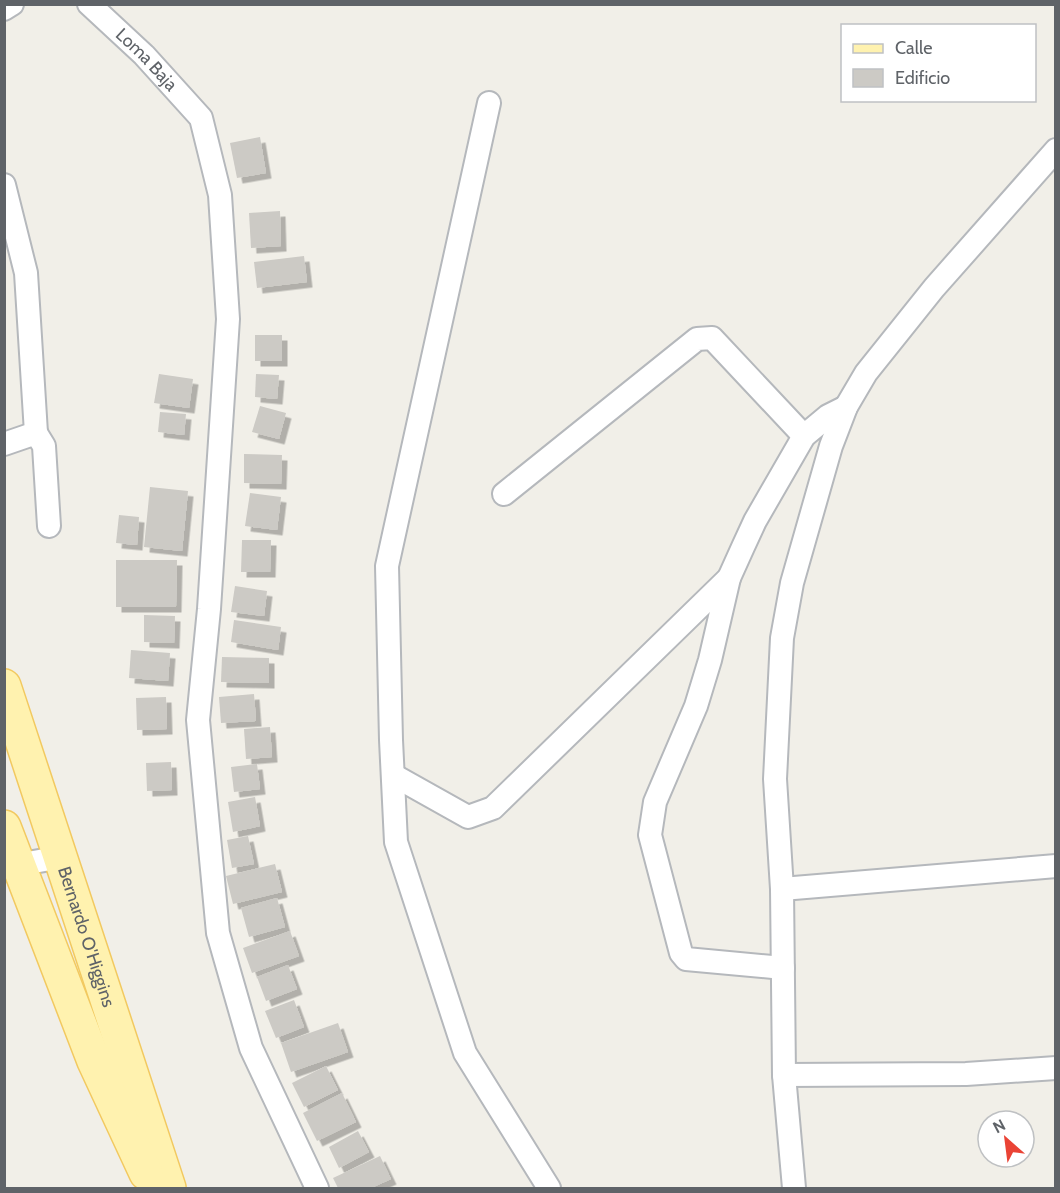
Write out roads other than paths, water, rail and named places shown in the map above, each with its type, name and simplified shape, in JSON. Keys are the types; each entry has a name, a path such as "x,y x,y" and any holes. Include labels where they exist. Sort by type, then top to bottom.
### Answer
{"main road":[{"name":"Bernardo O'Higgins","path":"4,686 169,1188"},
{"name":"Bernardo O'Higgins","path":"4,827 11,866 94,1061 153,1188"}],"street":[{"path":"4,9 12,4"},
{"name":"Loma Baja","path":"88,4 144,55 201,118 220,195 228,319 209,609 198,720 218,933 251,1048 317,1188"},
{"path":"489,103 387,566 396,842 465,1053 549,1188"},
{"path":"794,1188 784,1075 782,889 775,779 783,638 798,561 831,446 846,407 866,373 899,330 1056,150"},
{"path":"4,185 26,273 36,433 44,446 49,526"},
{"path":"504,494 697,339 705,337 712,338 804,436"},
{"path":"783,968 686,959 681,953 650,835 655,802 696,706 710,660 729,578 755,520 804,436 828,416 846,407"},
{"path":"4,444 36,433"},
{"path":"393,776 468,816 493,808 729,578"},
{"path":"11,866 61,857"},
{"path":"782,889 1056,866"},
{"path":"784,1075 966,1074 1056,1068"}]}
